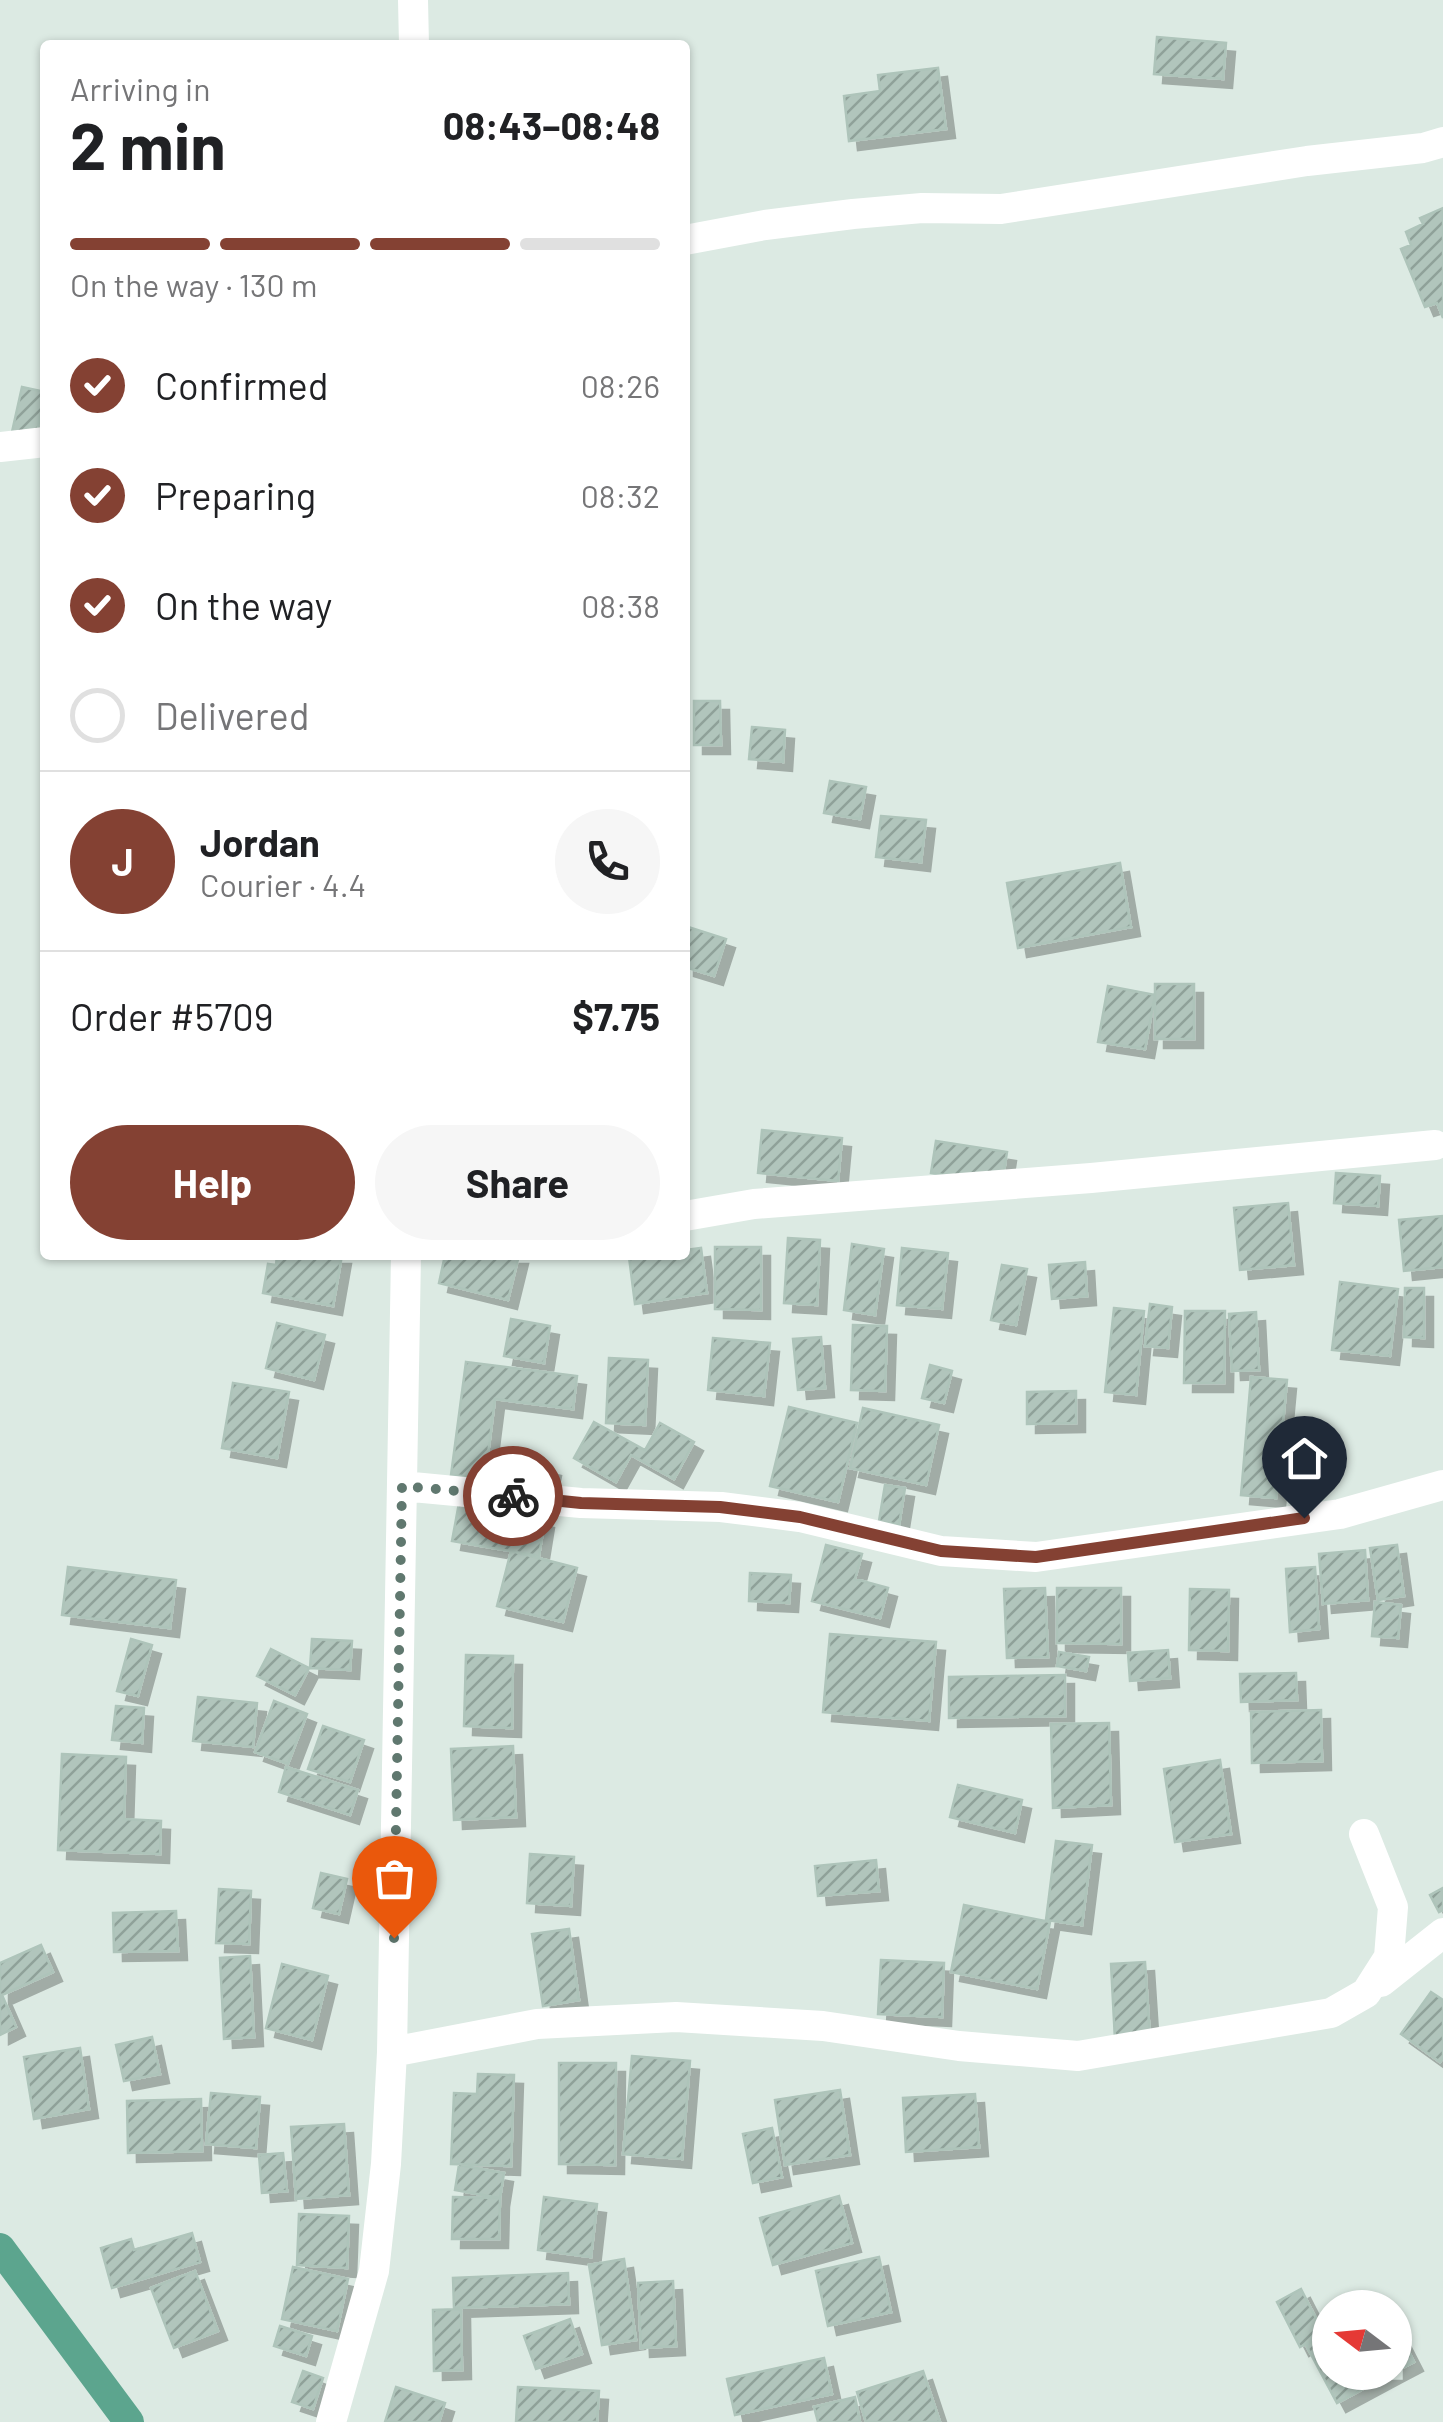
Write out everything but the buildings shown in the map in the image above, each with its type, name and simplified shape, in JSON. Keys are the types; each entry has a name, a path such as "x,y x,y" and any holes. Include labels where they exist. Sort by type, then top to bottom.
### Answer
{"main road":[{"path":"0,2248 129,2422"}],"street":[{"path":"412,0 414,40"},
{"path":"690,239 871,212 1001,209 1443,142"},
{"path":"0,447 40,443"},
{"path":"690,1215 754,1204 1091,1178 1435,1145"},
{"path":"331,2422 374,2271 386,2164 392,2052 406,1260"},
{"path":"402,1486 581,1503 720,1507 800,1517 941,1551 1036,1557 1340,1514 1443,1485"},
{"path":"1364,1834 1393,1907 1389,1957 1366,1993"},
{"path":"392,2052 538,2024 676,2017 822,2026 959,2046 1078,2056 1331,2013 1366,1993 1443,1933"}],"way so far":[{"path":"394,1938 402,1486 513,1496"}],"route":[{"path":"513,1496 581,1503 720,1507 800,1517 941,1551 1036,1557 1304,1518"}]}
